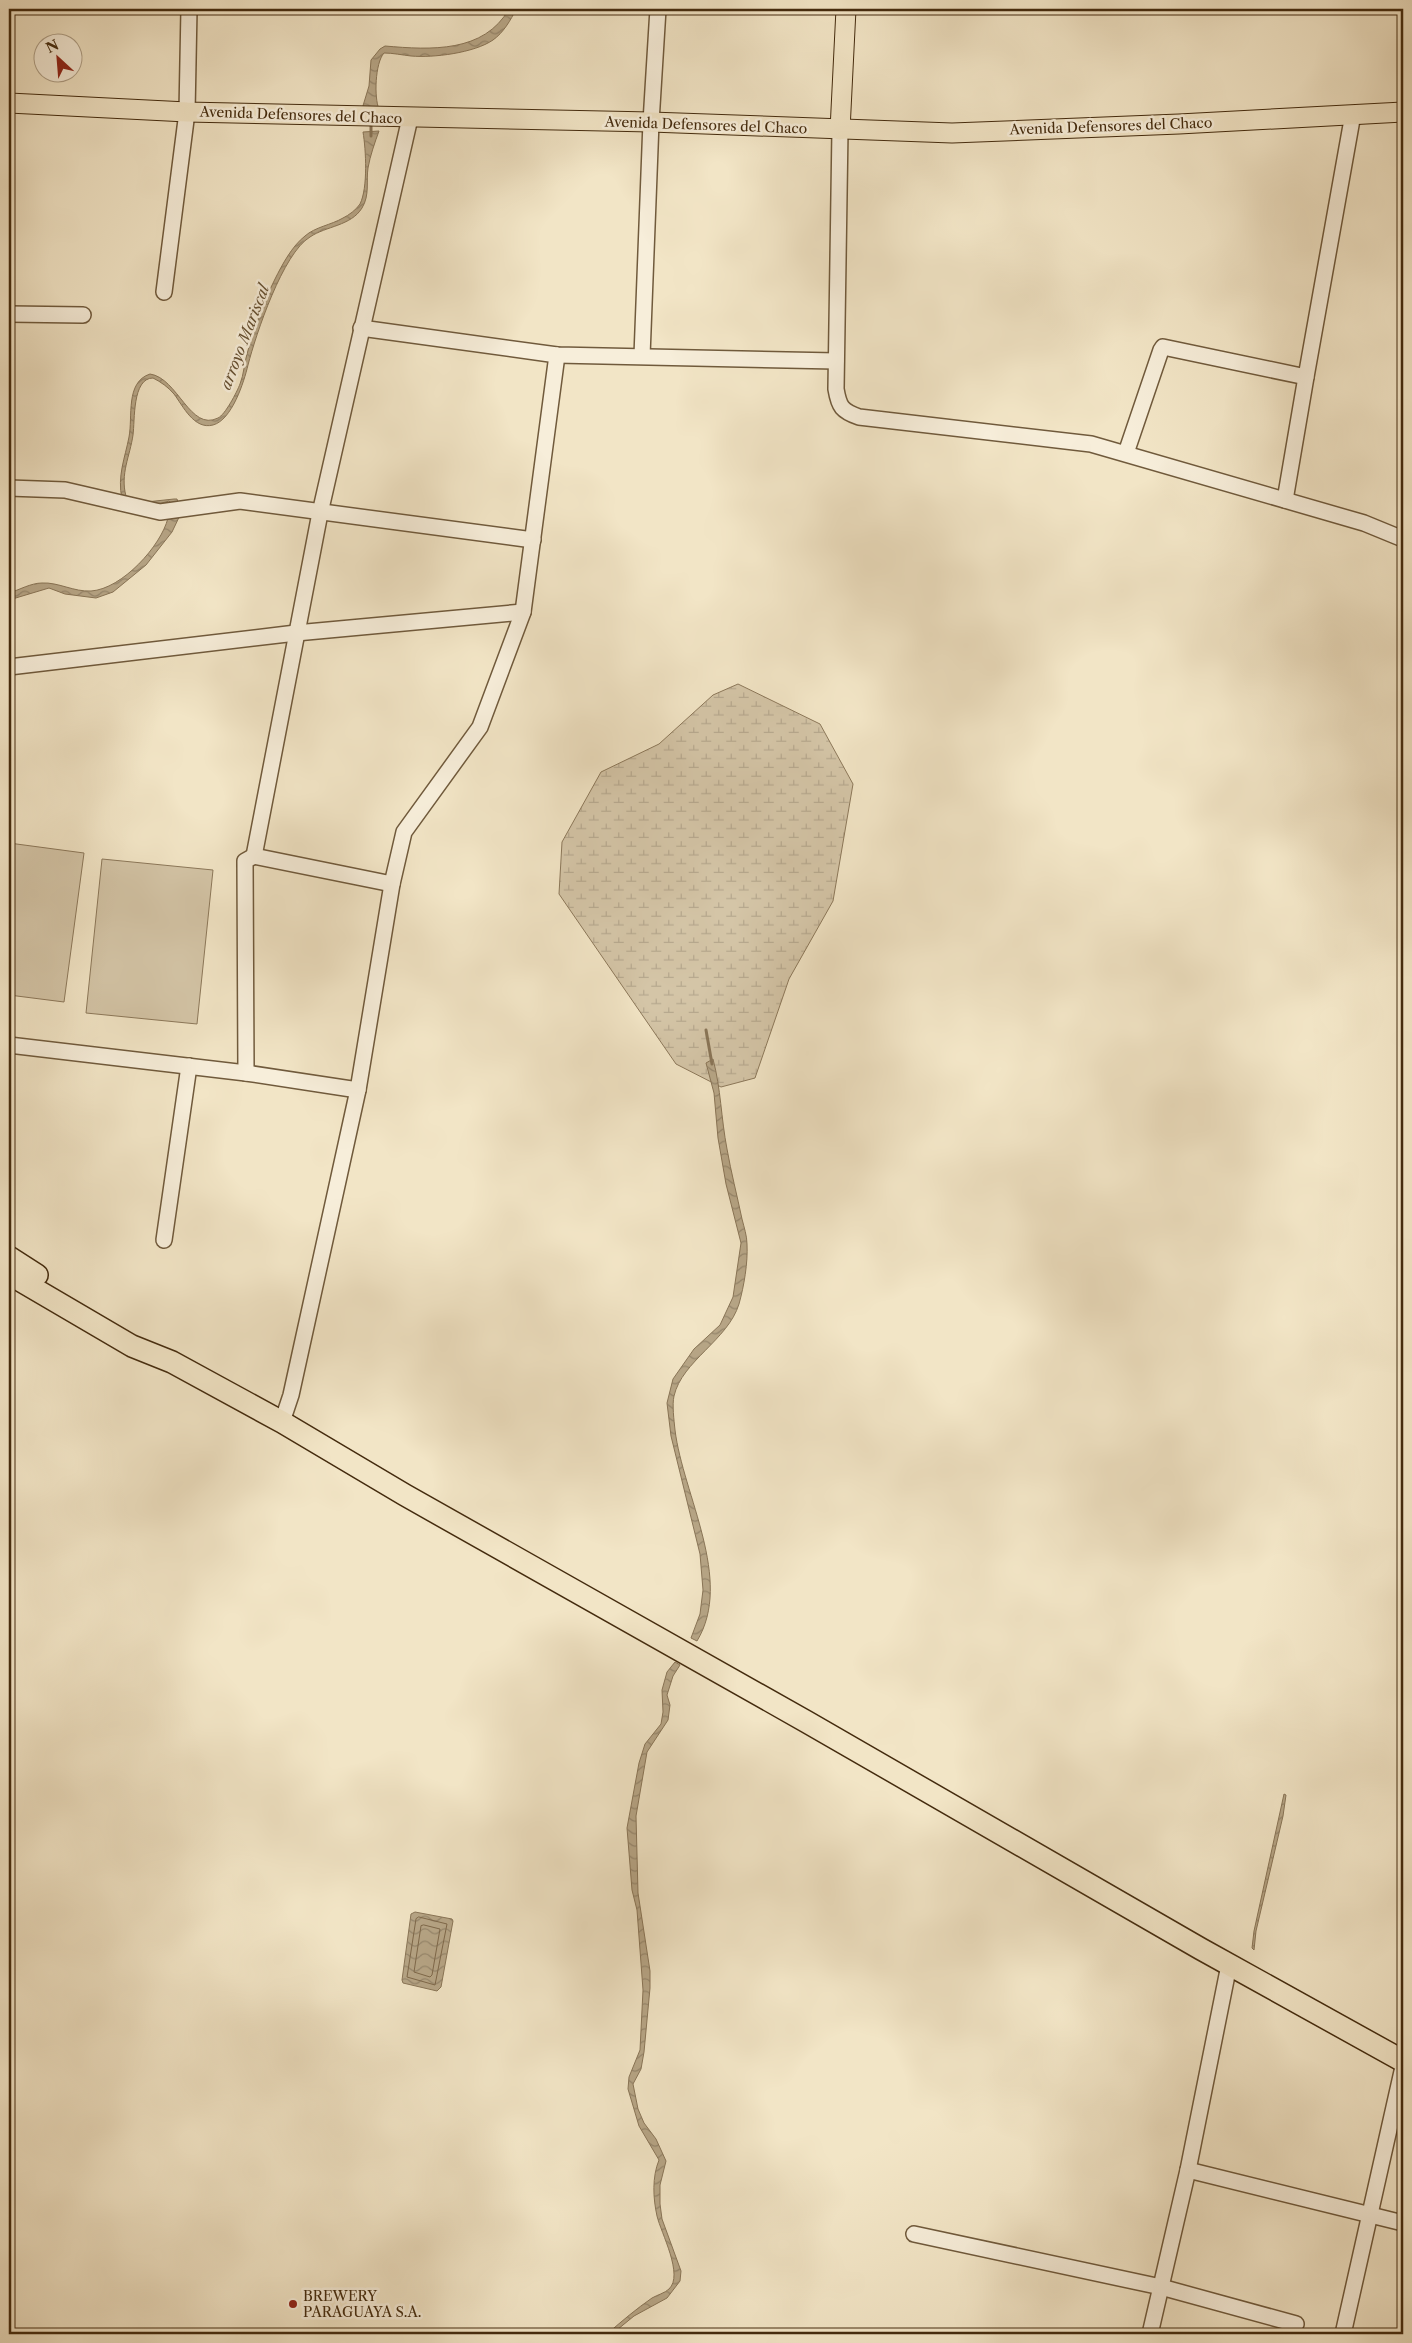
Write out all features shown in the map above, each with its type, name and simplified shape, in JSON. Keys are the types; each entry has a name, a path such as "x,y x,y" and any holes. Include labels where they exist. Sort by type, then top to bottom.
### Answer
{"highway":[{"path":"9,1258 134,1333 172,1362"},
{"path":"9,1274 132,1346 172,1362 282,1422 414,1500 666,1642 1229,1965 1403,2062"}],"main road":[{"path":"840,130 846,9"},
{"name":"Avenida Defensores del Chaco","path":"9,103 187,112 349,117 651,122 840,130 952,132 1403,112"}],"street":[{"path":"164,292 187,112 189,9"},
{"path":"642,356 651,122 658,9"},
{"path":"1285,500 1353,114"},
{"path":"254,856 296,633 320,513 361,328 401,118"},
{"path":"840,130 836,361 838,403 847,412 859,417 1091,444 1364,523 1403,539"},
{"path":"9,314 83,315"},
{"path":"361,328 557,355 836,361"},
{"path":"1126,453 1161,350 1164,347 1306,377"},
{"path":"282,1422 291,1395 358,1090 392,884 404,832 480,727 524,612 557,355"},
{"path":"9,488 65,490 160,512 240,501 533,540"},
{"path":"14,667 296,633 524,612"},
{"path":"246,1073 245,861 254,856 392,884"},
{"path":"9,1045 246,1073 358,1090"},
{"path":"164,1240 189,1066"},
{"path":"1150,2334 1188,2170 1229,1965"},
{"path":"1343,2334 1403,2067"},
{"path":"1188,2170 1403,2223"},
{"path":"914,2234 1161,2287 1296,2324"}],"green space":[{"path":"738,684 820,724 853,784 833,901 789,979 755,1078 721,1087 676,1064 559,894 562,842 601,772 659,744 713,695"},
{"path":"9,843 84,853 64,1002 9,995"},
{"path":"102,859 213,870 197,1024 86,1013"}],"water":[{"path":"509,9 516,9 509,22 497,37 485,45 453,54 430,56 384,53 379,64 376,81 376,97 379,109 362,109 369,86 371,60 380,49 385,46 438,48 455,46 486,34"},
{"path":"379,131 369,163 367,193 362,208 351,219 310,237 290,259 264,315 244,381 236,400 226,416 220,422 213,425 206,426 200,424 190,416 174,394 162,383 153,378 146,380 141,385 136,401 133,435 124,480 126,496 146,502 177,499 179,505 173,505 169,501 155,505 122,499 121,475 129,437 133,392 137,384 142,378 150,374 160,378 168,385 200,418 208,420 218,418 224,413 240,384 256,326 281,268 300,240 313,230 345,217 360,204 363,197 365,179 363,132"},
{"path":"182,511 172,532 146,565 113,592 96,598 65,594 49,588 9,600 9,593 38,583 91,591 115,583 149,553 164,529 168,518"},
{"path":"713,1059 718,1081 727,1149 746,1235 747,1251 742,1290 739,1304 733,1317 716,1340 686,1372 679,1383 673,1400 675,1430 680,1455 703,1537 708,1565 710,1591 707,1617 697,1641 691,1638 700,1614 703,1590 700,1554 671,1436 667,1403 673,1379 694,1349 720,1325 733,1297 741,1243 726,1184 718,1138 714,1093 706,1063"},
{"path":"675,1662 680,1665 673,1676 667,1695 670,1705 668,1720 647,1752 636,1816 638,1893 650,1971 650,1988 641,2069 633,2084 638,2109 644,2123 656,2139 666,2161 660,2185 660,2204 662,2219 681,2271 680,2281 667,2298 634,2316 612,2334 607,2334 646,2302 669,2289 673,2283 674,2274 673,2264 657,2216 655,2202 654,2180 659,2160 639,2126 628,2089 629,2077 640,2050 643,1990 637,1910 632,1890 627,1828 639,1763 645,1744 661,1724 663,1712 662,1690 667,1672"},
{"path":"1284,1794 1286,1795 1283,1816 1256,1931 1254,1950 1252,1948 1254,1931"},
{"path":"415,1912 452,1919 453,1921 441,1987 437,1991 403,1983 402,1980 411,1914"}],"waterway":[{"name":"arroyo Mariscal","path":"371,122 371,136"},
{"path":"706,1030 712,1064"}],"place":[{"name":"BREWERY PARAGUAYA S.A.","path":"293,2304"}]}
